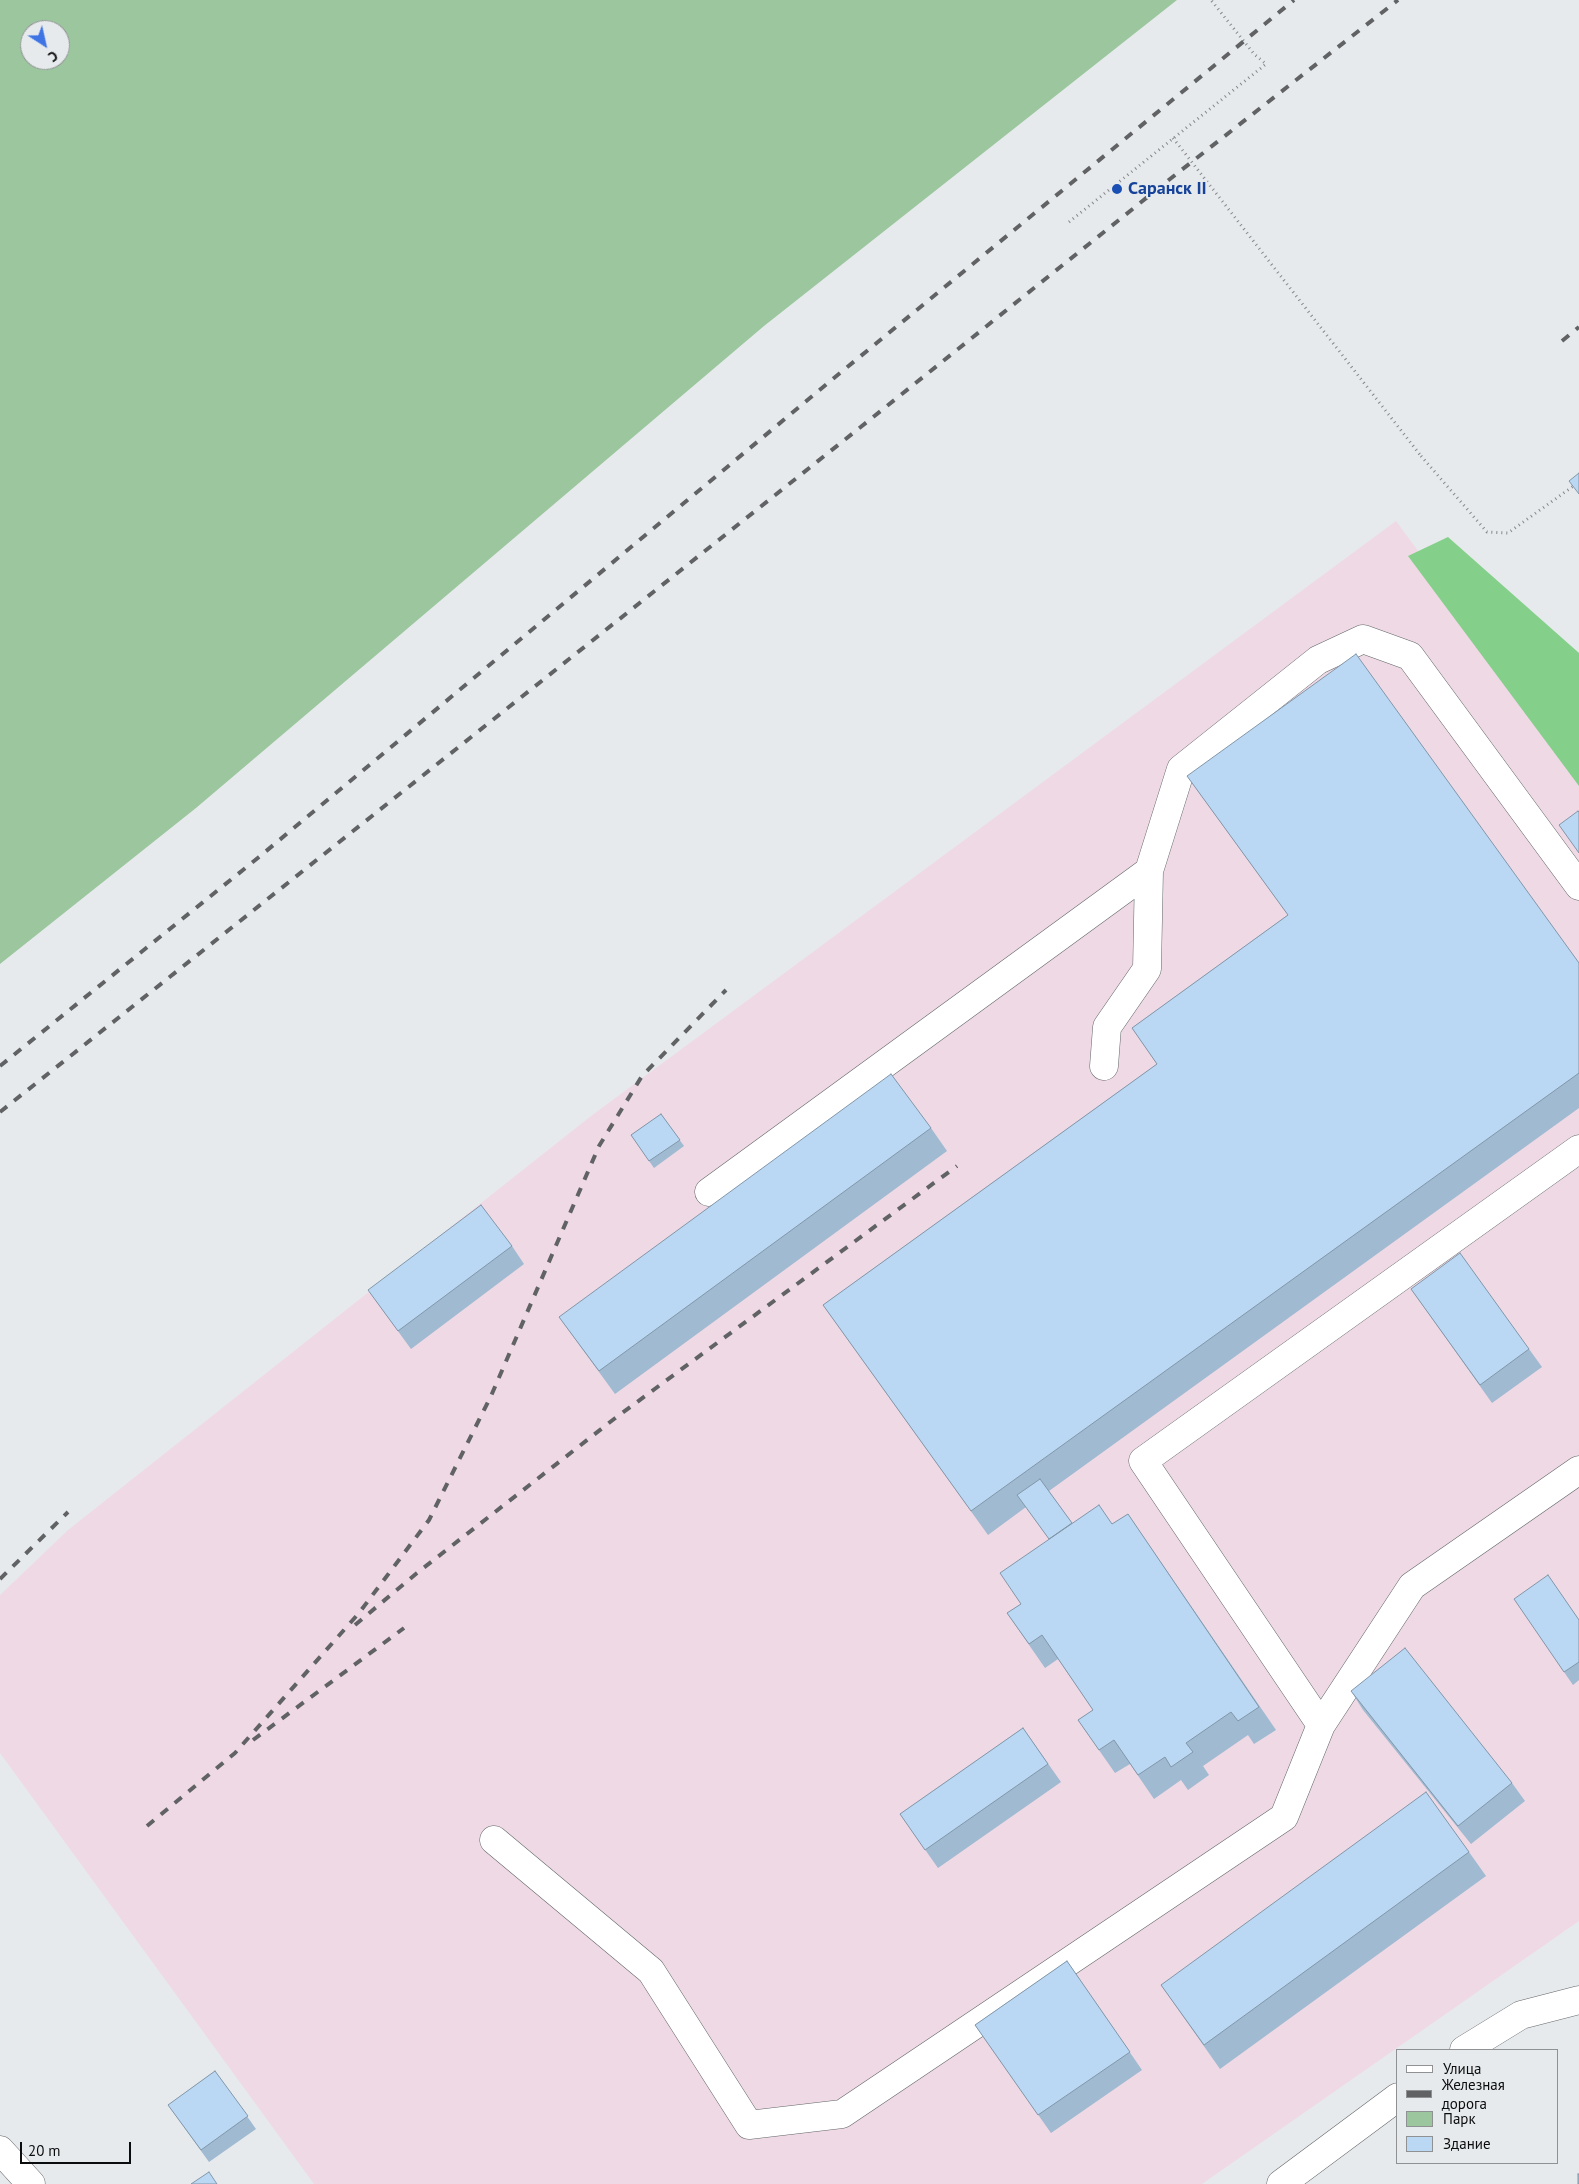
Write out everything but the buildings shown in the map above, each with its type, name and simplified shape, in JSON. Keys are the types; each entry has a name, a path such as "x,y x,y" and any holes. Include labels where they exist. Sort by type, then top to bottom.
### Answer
{"lane":[{"path":"1104,1066 1107,1027 1147,969 1149,871 1181,769 1318,660 1363,639 1410,656 1579,886"},
{"path":"709,1192 1149,871"},
{"path":"1321,1725 1143,1461 1579,1149"},
{"path":"494,1840 651,1971 749,2126 842,2114 1284,1817 1321,1725 1412,1586 1579,1470"},
{"path":"1466,2049 1521,2015 1579,2000"},
{"path":"1282,2184 1396,2098"},
{"path":"0,2150 31,2184"}],"path":[{"path":"1069,222 1266,64 1254,54 1211,0"},
{"path":"1173,138 1421,456 1487,532 1508,533 1579,482"}],"shaded area":[{"path":"1396,521 1579,769 1579,1921 1202,2184 314,2184 0,1753 0,1595 68,1530 591,1116"}],"green space":[{"path":"0,0 1177,0 764,326 196,808 0,964"},
{"path":"1448,537 1579,653 1579,786 1408,556"}],"railway":[{"path":"0,1066 259,857 834,378 1294,0"},
{"path":"0,1112 1170,179 1398,0"},
{"path":"1562,341 1579,327"},
{"path":"147,1826 235,1753 359,1613 429,1520 491,1396 599,1146 642,1076 726,990"},
{"path":"355,1625 417,1573 614,1419 957,1166"},
{"path":"0,1579 68,1512"},
{"path":"253,1740 404,1628"}],"place":[{"name":"Саранск II","path":"1117,189"}]}
